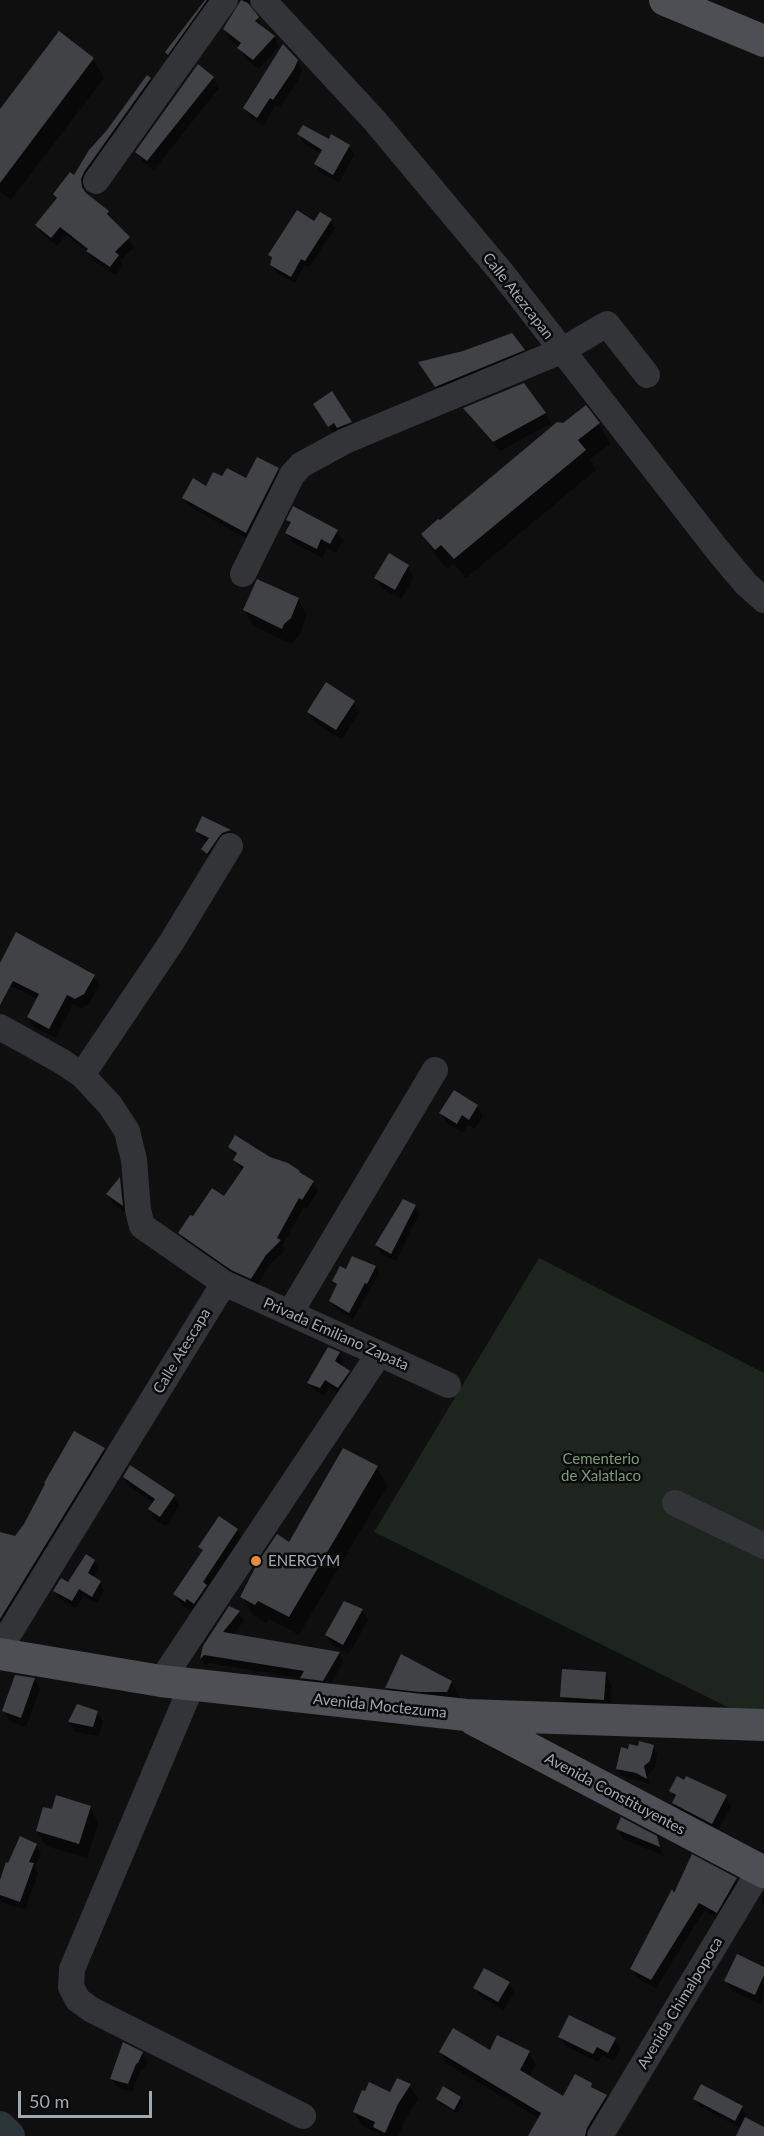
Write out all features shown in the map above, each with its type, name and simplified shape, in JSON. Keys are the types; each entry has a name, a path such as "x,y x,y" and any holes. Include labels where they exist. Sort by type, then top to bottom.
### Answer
{"main road":[{"path":"665,0 764,41"},
{"name":"Avenida Moctezuma","path":"0,1654 161,1681 466,1716 764,1725"},
{"name":"Avenida Constituyentes","path":"466,1716 762,1871"}],"street":[{"path":"96,181 225,0"},
{"name":"Calle Atezcapan","path":"263,0 375,121 502,273 719,552 746,584 764,600"},
{"path":"243,574 291,476 301,465 345,441 561,351 607,324 647,375"},
{"path":"82,1075 171,943 230,846"},
{"path":"0,1027 62,1060 82,1075 110,1105 127,1131 134,1160 138,1210 142,1227 224,1283"},
{"path":"290,1313 435,1070"},
{"name":"Privada Emiliano Zapata","path":"224,1283 448,1385"},
{"name":"Calle Atescapa","path":"0,1648 224,1283"},
{"path":"161,1681 379,1354"},
{"path":"675,1503 764,1546"},
{"path":"192,1685 72,1969 71,1987 78,2000 92,2010 303,2116"},
{"name":"Avenida Chimalpopoca","path":"608,2134 762,1871"}],"green space":[{"name":"Cementerio de Xalatlaco","path":"539,1258 764,1373 764,1723 374,1532"}],"building":[{"path":"207,0 168,55 165,52"},
{"path":"241,0 248,3 259,17 255,21 275,36 253,60 237,48 241,43 223,29"},
{"path":"59,31 94,58 0,183 0,109"},
{"path":"283,44 298,60 273,100 270,98 257,118 243,108"},
{"path":"198,64 214,77 147,161 135,152"},
{"path":"147,75 151,78 81,179 86,193 109,211 107,214 130,237 115,252 119,255 110,267 86,251 88,249 60,227 51,238 35,225 57,198 53,194 70,172 74,175 89,150 107,130"},
{"path":"303,125 329,139 331,134 350,145 333,175 314,164 322,150 297,134"},
{"path":"297,210 314,221 320,212 332,219 305,261 301,259 291,277 270,265 272,257 268,255"},
{"path":"512,333 525,350 435,387 418,362 463,351"},
{"path":"524,383 546,413 493,442 463,408"},
{"path":"332,391 352,422 337,428 334,423 328,427 313,404"},
{"path":"586,405 600,423 578,440 586,450 454,559 441,545 435,550 421,534 557,422 563,423"},
{"path":"257,457 279,468 246,533 182,498 193,478 206,486 213,472 222,476 227,468 246,478"},
{"path":"293,506 338,530 330,544 321,539 317,549 285,533 291,522 286,520"},
{"path":"389,553 409,565 395,590 374,578"},
{"path":"257,579 299,598 291,618 282,629 243,610"},
{"path":"326,682 355,701 336,730 307,712"},
{"path":"202,816 231,830 222,833 207,854 201,849 209,838 195,831"},
{"path":"16,932 95,975 84,994 75,999 67,995 49,1029 27,1017 39,994 13,981 0,1005 0,963"},
{"path":"454,1090 478,1105 469,1120 462,1115 457,1124 439,1113"},
{"path":"235,1135 270,1157 288,1163 314,1181 302,1200 299,1198 277,1238 281,1240 266,1255 251,1279 231,1270 178,1233 212,1188 224,1196 244,1167 233,1160 237,1153 228,1147"},
{"path":"120,1177 123,1206 106,1194"},
{"path":"403,1199 416,1205 391,1254 375,1245"},
{"path":"352,1256 376,1266 349,1313 329,1301 337,1284 332,1281 340,1266 346,1269"},
{"path":"328,1347 340,1352 335,1361 350,1371 338,1388 325,1380 320,1388 307,1383"},
{"path":"74,1431 105,1448 0,1619 0,1532 15,1536 24,1524"},
{"path":"343,1448 378,1466 289,1617 258,1601 255,1605 240,1597 258,1562 277,1534 289,1542"},
{"path":"130,1465 175,1495 160,1517 148,1509 155,1499 123,1477"},
{"path":"219,1516 238,1529 203,1582 207,1585 194,1604 187,1599 185,1602 173,1594 203,1550 198,1547"},
{"path":"86,1554 95,1560 88,1573 101,1581 92,1597 79,1589 72,1601 53,1591 61,1578 68,1582"},
{"path":"344,1601 363,1609 343,1645 325,1635"},
{"path":"229,1606 240,1611 223,1632 340,1652 323,1681 300,1678 304,1671 204,1655 200,1659 203,1646"},
{"path":"401,1654 452,1681 447,1692 419,1692 385,1688"},
{"path":"562,1669 606,1672 604,1700 560,1697"},
{"path":"15,1675 35,1678 21,1718 2,1711"},
{"path":"77,1704 98,1711 93,1727 68,1722"},
{"path":"639,1741 654,1745 650,1761 644,1766 647,1779 636,1773 616,1769 621,1747 628,1749 629,1744 638,1746"},
{"path":"677,1776 684,1780 686,1776 727,1795 712,1824 672,1803 676,1795 669,1791"},
{"path":"56,1795 91,1806 79,1844 36,1831 43,1807 52,1809"},
{"path":"621,1817 657,1836 660,1847 616,1829"},
{"path":"20,1836 37,1844 29,1862 34,1863 20,1902 0,1895 0,1880 6,1862 8,1863"},
{"path":"692,1854 737,1878 717,1913 699,1903 651,1980 630,1969 672,1889 674,1893"},
{"path":"737,1954 764,1967 764,1975 755,1995 724,1981"},
{"path":"484,1968 510,1982 498,2002 473,1988"},
{"path":"569,2015 616,2038 608,2053 597,2047 593,2054 558,2037"},
{"path":"453,2028 490,2050 497,2035 530,2051 520,2070 563,2096 575,2074 592,2083 591,2087 607,2095 587,2128 585,2136 528,2136 541,2113 439,2052"},
{"path":"123,2042 143,2052 128,2084 110,2079"},
{"path":"397,2078 411,2084 398,2104 385,2133 373,2127 375,2122 353,2112 362,2090 365,2091 369,2082 390,2092"},
{"path":"701,2084 743,2106 735,2121 693,2099"},
{"path":"443,2086 461,2097 454,2110 436,2099"},
{"path":"745,2117 764,2127 764,2136 736,2136"}],"waterway":[{"path":"0,2127 9,2136"}],"place":[{"name":"ENERGYM","path":"256,1561"}]}
